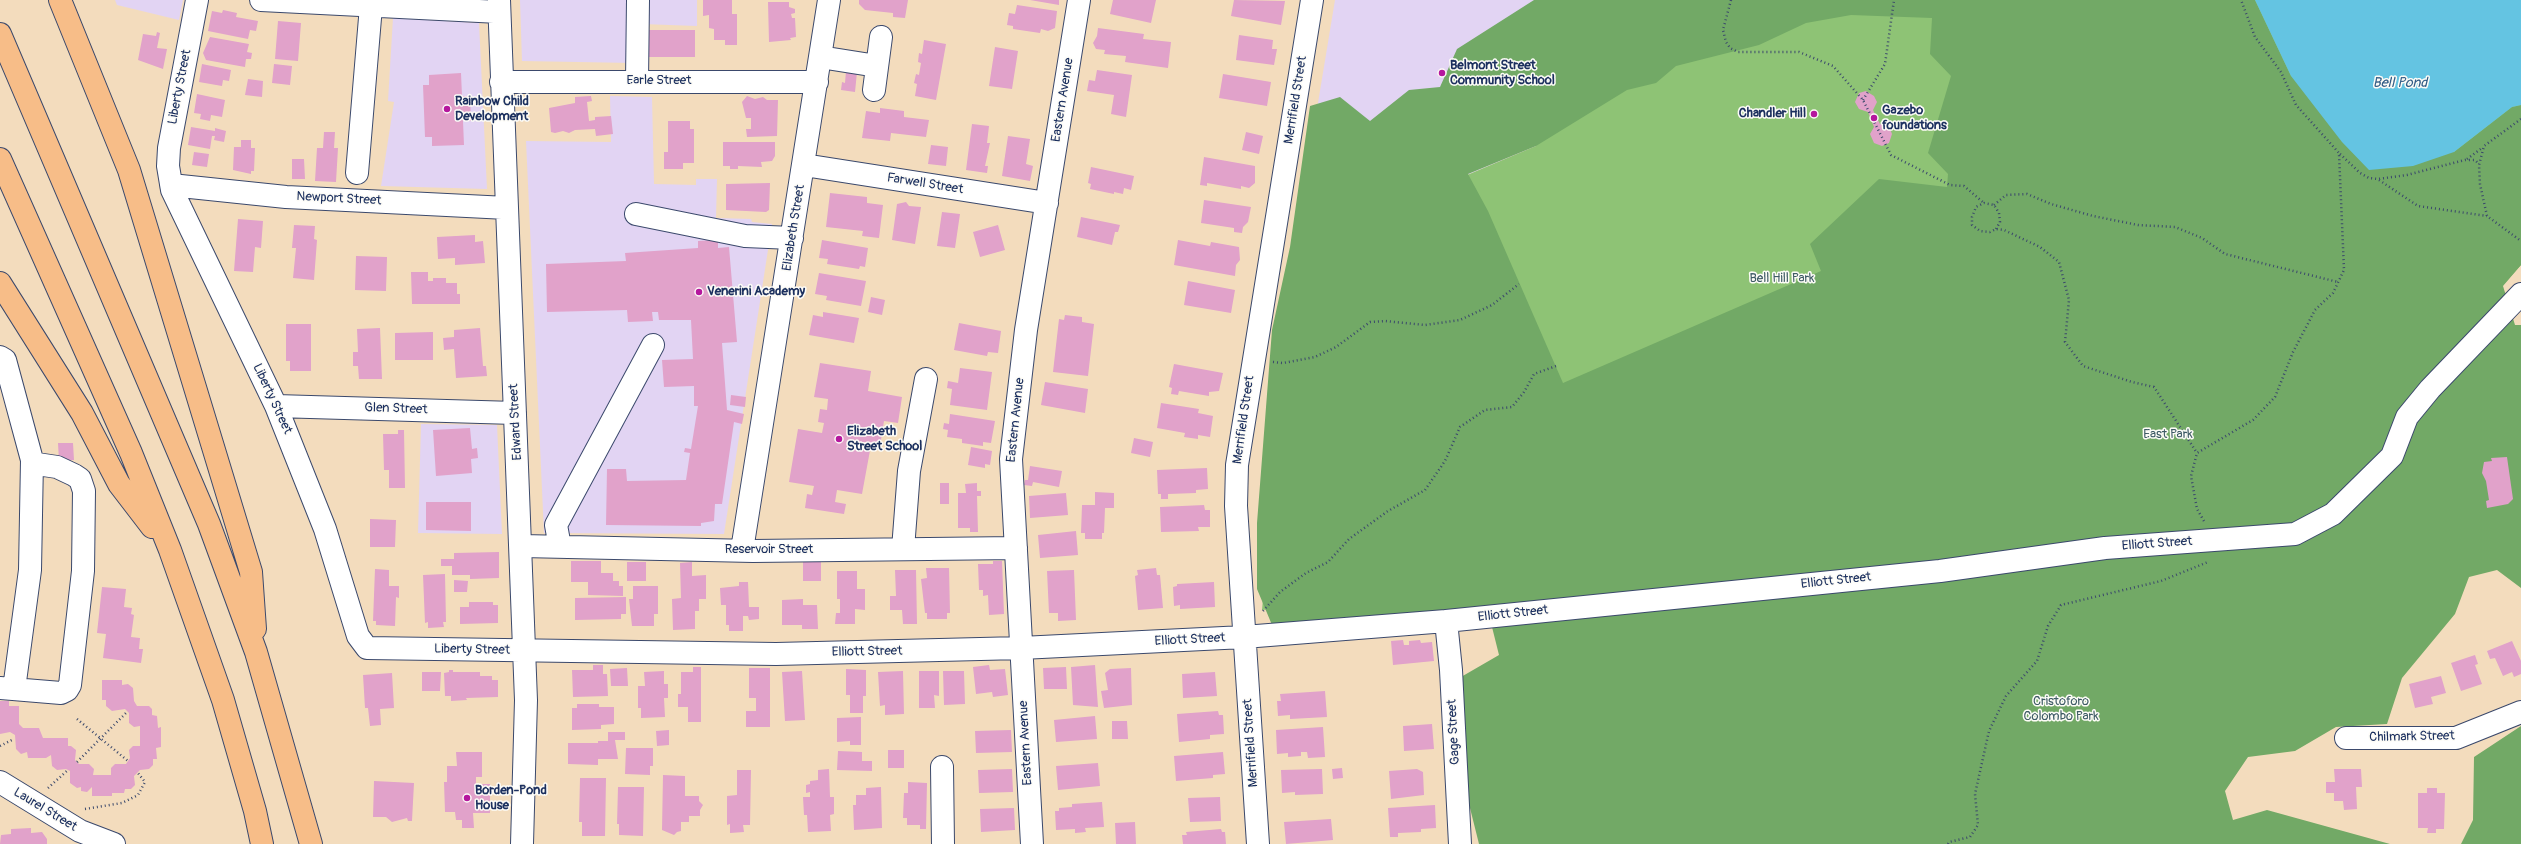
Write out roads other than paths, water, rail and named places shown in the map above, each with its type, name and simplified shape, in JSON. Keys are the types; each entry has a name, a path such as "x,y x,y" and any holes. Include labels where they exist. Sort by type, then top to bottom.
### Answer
{"highway":[{"path":"60,0 129,170 236,520 251,572 256,652"},
{"path":"0,34 206,516 256,652 311,844"},
{"path":"0,159 131,453 170,550 223,700 255,811 262,844"},
{"path":"0,283 82,413 119,484 170,550"}],"street":[{"name":"Liberty Street","path":"197,0 170,143 168,166 171,185 180,210 276,406 323,522 358,636 367,648 525,651"},
{"path":"261,0 371,6 499,6"},
{"path":"637,81 638,0"},
{"name":"Elizabeth Street","path":"742,550 829,0"},
{"name":"Eastern Avenue","path":"1032,844 1011,459 1026,330 1079,0"},
{"name":"Merrifield Street","path":"1258,844 1236,499 1238,460 1312,0"},
{"path":"357,173 371,6"},
{"name":"Edward Street","path":"499,6 501,82 522,546 525,651 526,700 522,844"},
{"path":"874,90 881,37"},
{"path":"820,57 877,66"},
{"name":"Earle Street","path":"501,82 817,82"},
{"name":"Farwell Street","path":"804,165 1046,203"},
{"name":"Newport Street","path":"171,185 286,197 507,208"},
{"path":"636,214 746,236 792,238"},
{"name":"Elliott Street","path":"525,651 776,654 1021,648 1244,637 1446,621 1940,571 2105,548 2295,534 2333,514 2392,456 2407,418 2430,389 2521,294"},
{"path":"560,547 556,525 653,345"},
{"path":"0,357 5,360 32,460 30,570 7,689 61,693 67,690 70,685 83,571 84,491 80,479 74,475 57,467 37,464 32,460"},
{"path":"903,549 909,471 926,379"},
{"name":"Glen Street","path":"276,406 516,413"},
{"path":"521,523 556,525"},
{"name":"Reservoir Street","path":"522,546 742,550 1016,548"},
{"name":"Gage Street","path":"1446,621 1451,670 1460,844"},
{"name":"Chilmark Street","path":"2346,738 2456,738 2521,712"},
{"path":"942,767 943,844"},
{"name":"Laurel Street","path":"0,782 80,831 114,844"}],"water":[{"name":"Bell Pond","path":"2255,0 2521,0 2521,105 2512,107 2454,152 2413,166 2369,170 2342,142 2291,76"}],"place":[{"name":"Belmont Street Community School","path":"1442,73"},
{"name":"Rainbow Child Development","path":"447,109"},
{"name":"Chandler Hill","path":"1814,114"},
{"name":"Gazebo foundations","path":"1874,118"},
{"name":"Venerini Academy","path":"699,292"},
{"name":"Elizabeth Street School","path":"839,439"},
{"name":"Borden-Pond House","path":"467,798"}],"park label":[{"name":"Bell Hill Park","path":"1782,279"},
{"name":"East Park","path":"2168,435"},
{"name":"Cristoforo Colombo Park","path":"2061,710"}]}
